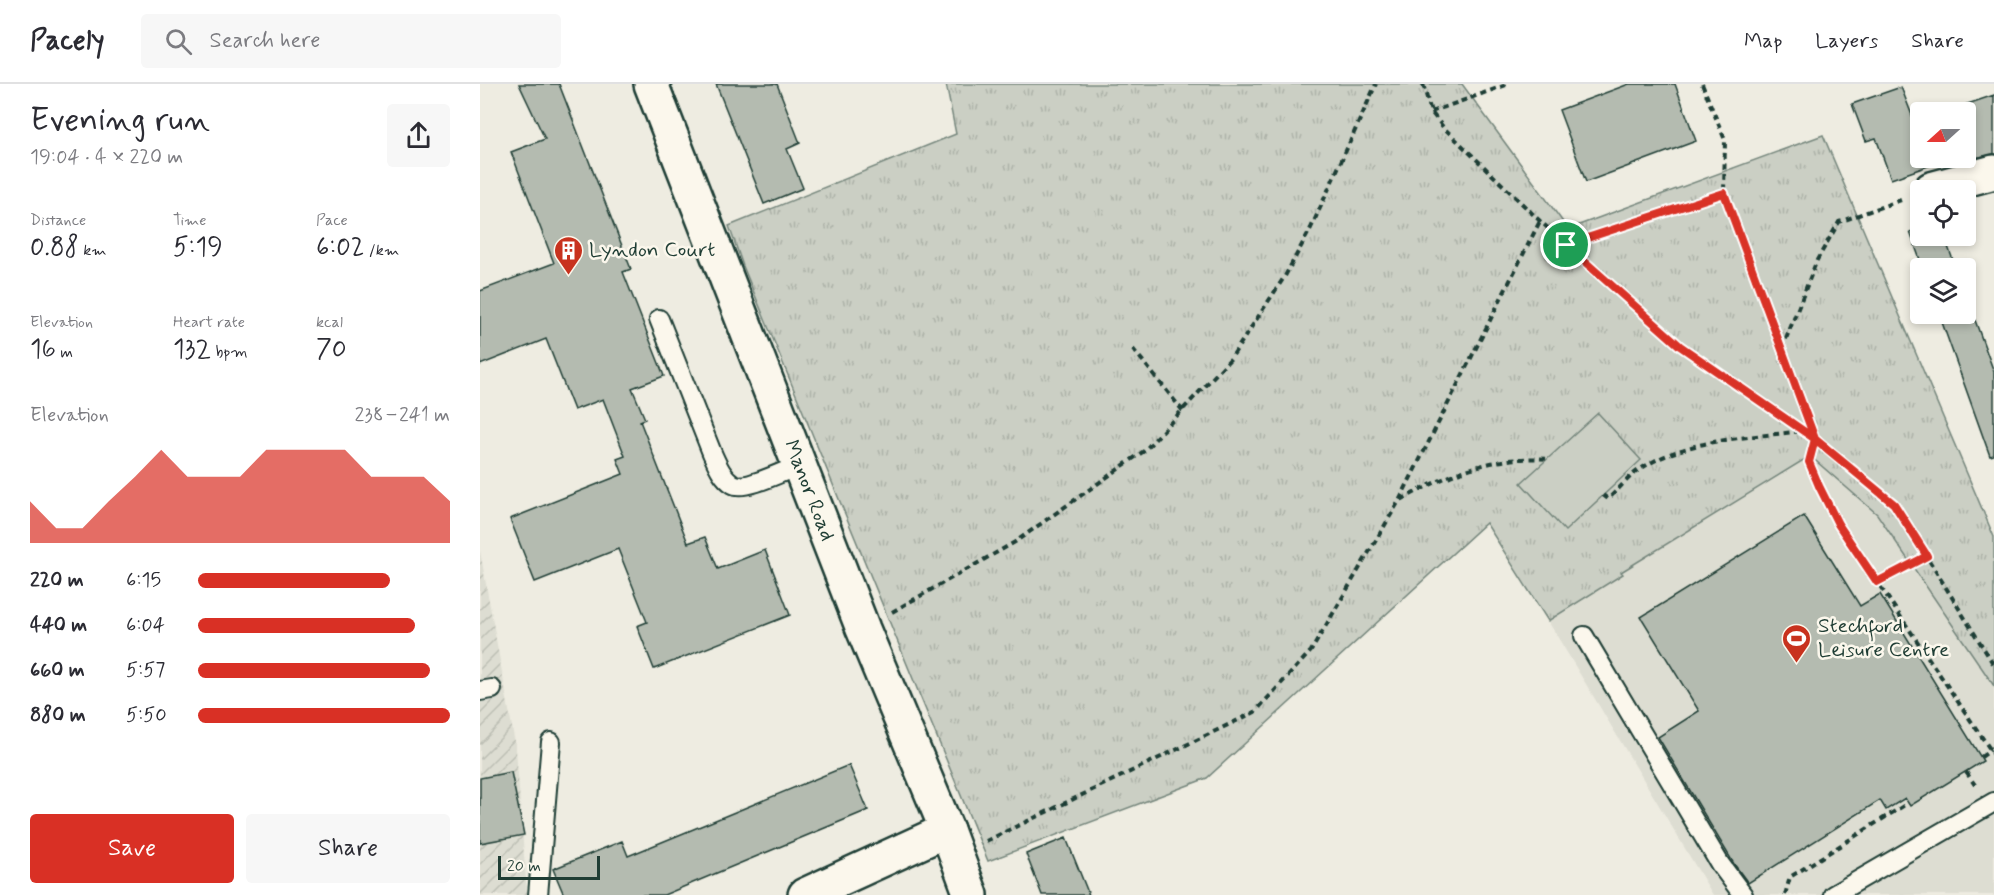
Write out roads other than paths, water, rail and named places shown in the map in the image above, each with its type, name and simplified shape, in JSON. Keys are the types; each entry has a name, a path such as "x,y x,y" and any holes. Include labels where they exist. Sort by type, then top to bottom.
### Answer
{"street":[{"name":"Manor Road","path":"651,84 863,629 971,895"},
{"path":"1966,180 1994,172"},
{"path":"805,895 951,843"}],"lane":[{"path":"659,319 712,453 728,480 735,486 745,486 800,465"},
{"path":"1584,636 1720,864 1743,895"},
{"path":"538,895 551,742"},
{"path":"1833,895 1994,802"}],"place":[{"name":"Lyndon Court","path":"568,276"},
{"name":"Stechford Leisure Centre","path":"1797,664"}]}
